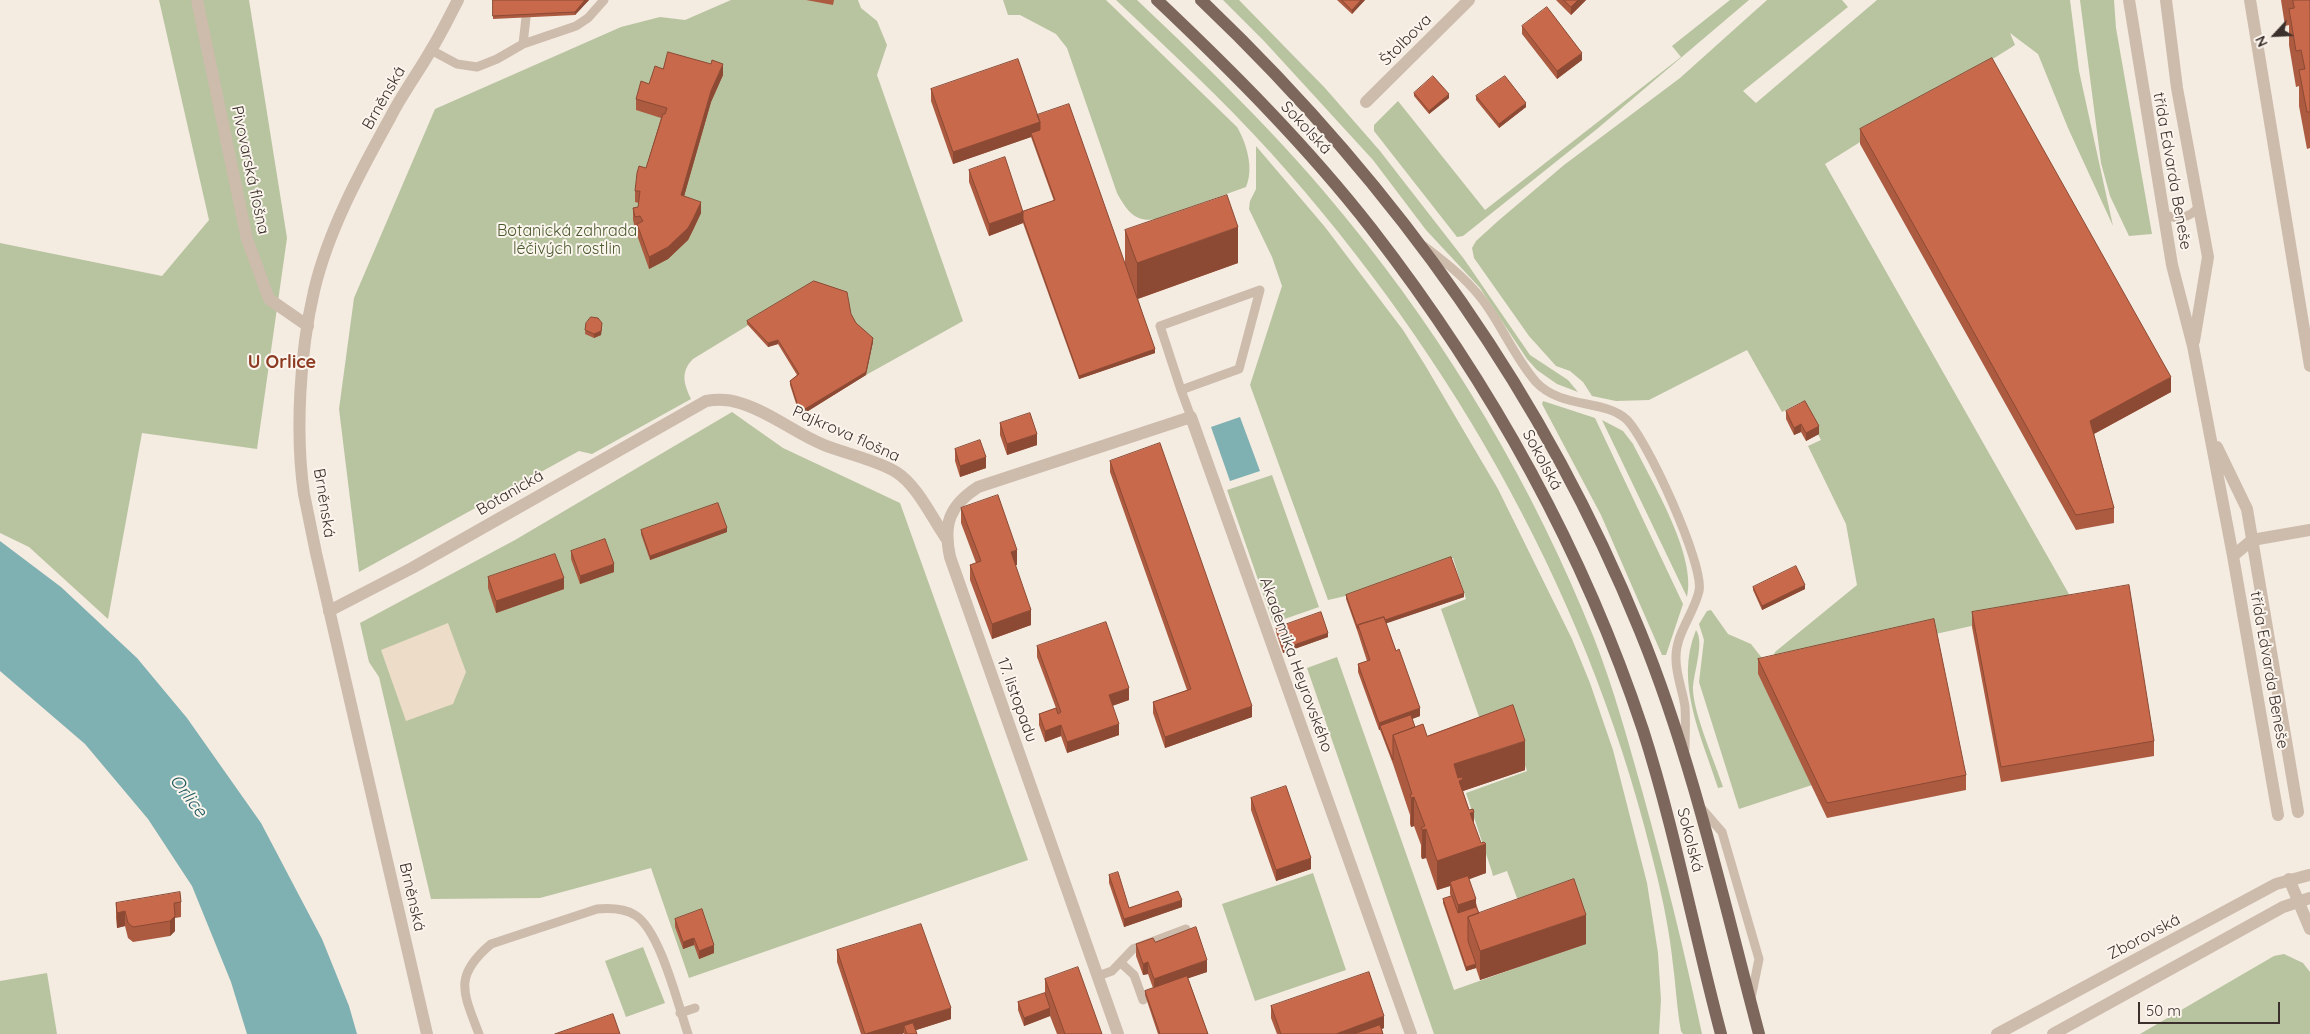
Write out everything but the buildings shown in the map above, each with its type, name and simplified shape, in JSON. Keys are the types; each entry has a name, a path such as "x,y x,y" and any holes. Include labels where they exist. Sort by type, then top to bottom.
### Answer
{"main road":[{"name":"Sokolská","path":"1156,0 1247,88 1315,162 1371,228 1438,320 1520,451 1584,580 1620,666 1643,731 1677,854 1721,1034"},
{"name":"Sokolská","path":"1201,0 1330,132 1421,245 1504,364 1565,470 1609,559 1641,632 1685,758 1759,1034"}],"street":[{"name":"Pivovarská flošna","path":"197,0 247,239 269,299 308,326"},
{"name":"Brněnská","path":"427,1034 329,611 304,493 300,442 302,387 308,326 314,290 332,238 365,165 390,116 431,50 458,0"},
{"name":"Štolbova","path":"1366,102 1469,0"},
{"name":"třída Edvarda Beneše","path":"2129,0 2172,265 2193,346 2209,429 2278,815"},
{"name":"třída Edvarda Beneše","path":"2166,0 2177,88 2208,257 2193,346"},
{"path":"2250,0 2310,366"},
{"name":"Pajkrova flošna","path":"706,401 722,399 742,403 764,412 788,427 823,444 896,472 920,497 946,538"},
{"name":"Botanická","path":"329,611 412,568 706,401"},
{"name":"17. listopadu","path":"1118,1034 950,557 946,538 948,522 952,511 962,497 978,487 1191,417"},
{"name":"Akademika Heyrovského","path":"1191,417 1411,1034"},
{"name":"třída Edvarda Beneše","path":"2209,429 2246,509 2298,812"},
{"path":"2233,556 2252,540 2310,530"},
{"path":"2228,531 2252,540"},
{"name":"Zborovská","path":"1997,1034 2289,879 2309,877"},
{"path":"2289,879 2296,901 2310,930"},
{"path":"2052,1034 2296,901 2310,898"}],"lane":[{"path":"523,44 528,0"},
{"path":"431,50 457,64 470,68 486,64 523,44 576,26 588,18 604,0"},
{"path":"2163,214 2174,219 2184,218 2199,206"},
{"path":"1421,245 1445,261 1468,282 1488,308 1525,368 1541,386 1573,402 1615,412 1634,428 1645,448 1685,534 1700,582 1699,592 1678,643 1675,657 1677,677 1685,707 1685,758"},
{"path":"1181,390 1240,369 1260,290 1160,326 1181,390 1191,417"},
{"path":"1697,803 1722,832 1759,959 1750,1000"},
{"path":"479,1034 466,999 464,982 469,967 477,956 491,944 597,909 616,908 634,914 646,925 654,938 688,1034"},
{"path":"1098,976 1112,971 1133,949 1186,929"},
{"path":"1121,963 1134,975 1143,1000"},
{"path":"680,1013 695,1008"}],"green space":[{"path":"159,0 249,0 287,238 257,449 142,433 108,619 29,547 0,533 0,243 162,276 209,220"},
{"name":"Botanická zahrada léčivých rostlin","path":"731,0 858,0 861,8 877,21 887,45 877,75 963,321 866,375 873,342 814,285 693,359 686,369 684,378 691,399 592,454 579,451 359,572 339,409 354,298 435,109 621,27 660,17 685,20"},
{"path":"1003,0 1106,0 1237,127 1244,141 1248,157 1249,172 1246,187 1157,219 1143,219 1132,214 1117,193 1067,48 1056,34 1020,15 1008,15"},
{"path":"1116,0 1137,0 1219,79 1322,189 1384,266 1420,316 1454,366 1486,419 1544,526 1594,638 1608,676 1667,883 1702,1034 1683,1034 1681,1031 1664,909 1630,776 1596,678 1556,582 1510,490 1458,401 1400,315 1338,232 1271,153 1234,113"},
{"path":"1223,0 1239,0 1325,88 1380,151 1464,259 1530,355 1568,380 1578,392 1557,384 1537,370 1527,359 1480,288 1426,230 1373,160 1264,41"},
{"path":"1730,0 1749,0 1597,129 1463,236 1457,237 1374,131 1374,125 1398,101 1485,210 1681,57 1672,46"},
{"path":"1767,0 1842,0 1848,7 1743,91 1756,103 1877,0 2070,0 2079,71 2113,226 2068,128 2038,54 2010,33 2015,45 1825,164 2074,603 1891,644 1771,662 1775,652 1857,585 1846,524 1808,446 1821,440 1801,402 1782,412 1747,350 1649,400 1616,401 1592,396 1583,382 1570,371 1556,366 1529,336 1474,258 1472,248 1476,241 1498,221 1564,165 1680,78"},
{"path":"2080,0 2114,0 2116,28 2152,234 2129,236 2110,196 2101,163"},
{"path":"1256,146 1325,227 1403,330 1498,489 1572,639 1590,683 1613,750 1647,883 1658,953 1661,1000 1659,1034 1434,1034 1307,668 1337,657 1454,990 1586,943 1527,925 1507,871 1493,876 1466,793 1527,771 1513,733 1484,731 1441,609 1466,599 1453,558 1350,595 1328,600 1250,385 1282,286 1272,257 1249,209 1250,201 1256,189"},
{"path":"1543,401 1595,418 1683,604 1666,655 1662,655 1601,515 1542,404"},
{"path":"732,412 783,448 900,503 1028,860 689,978 651,868 540,898 431,899 379,677 369,662 360,623 515,540"},
{"path":"1602,420 1623,431 1633,444 1661,498 1671,519 1685,561 1688,580 1687,597"},
{"path":"1272,475 1319,607 1273,623 1227,490"},
{"path":"1711,610 1728,634 1751,644 1765,662 1758,674 1812,785 1739,809 1699,682 1704,640 1699,624 1707,611"},
{"path":"1696,630 1699,650 1693,683 1694,700 1723,787 1718,788 1698,730 1689,690 1690,650"},
{"path":"1313,873 1346,970 1255,1001 1222,904"},
{"path":"643,947 665,1003 626,1017 605,961"},
{"path":"2284,954 2303,963 2310,972 2310,1034 2140,1034 2274,956"},
{"path":"47,973 57,1034 0,1034 0,981"}],"shaded area":[{"path":"448,623 466,672 453,704 406,721 381,650"}],"water":[{"path":"1240,417 1260,471 1230,481 1211,427"},
{"name":"Orlice","path":"0,541 61,587 137,658 187,718 261,823 322,939 349,1006 357,1034 247,1034 231,982 192,886 148,819 85,744 0,671"}],"district":[{"name":"U Orlice","path":"282,363"}]}
